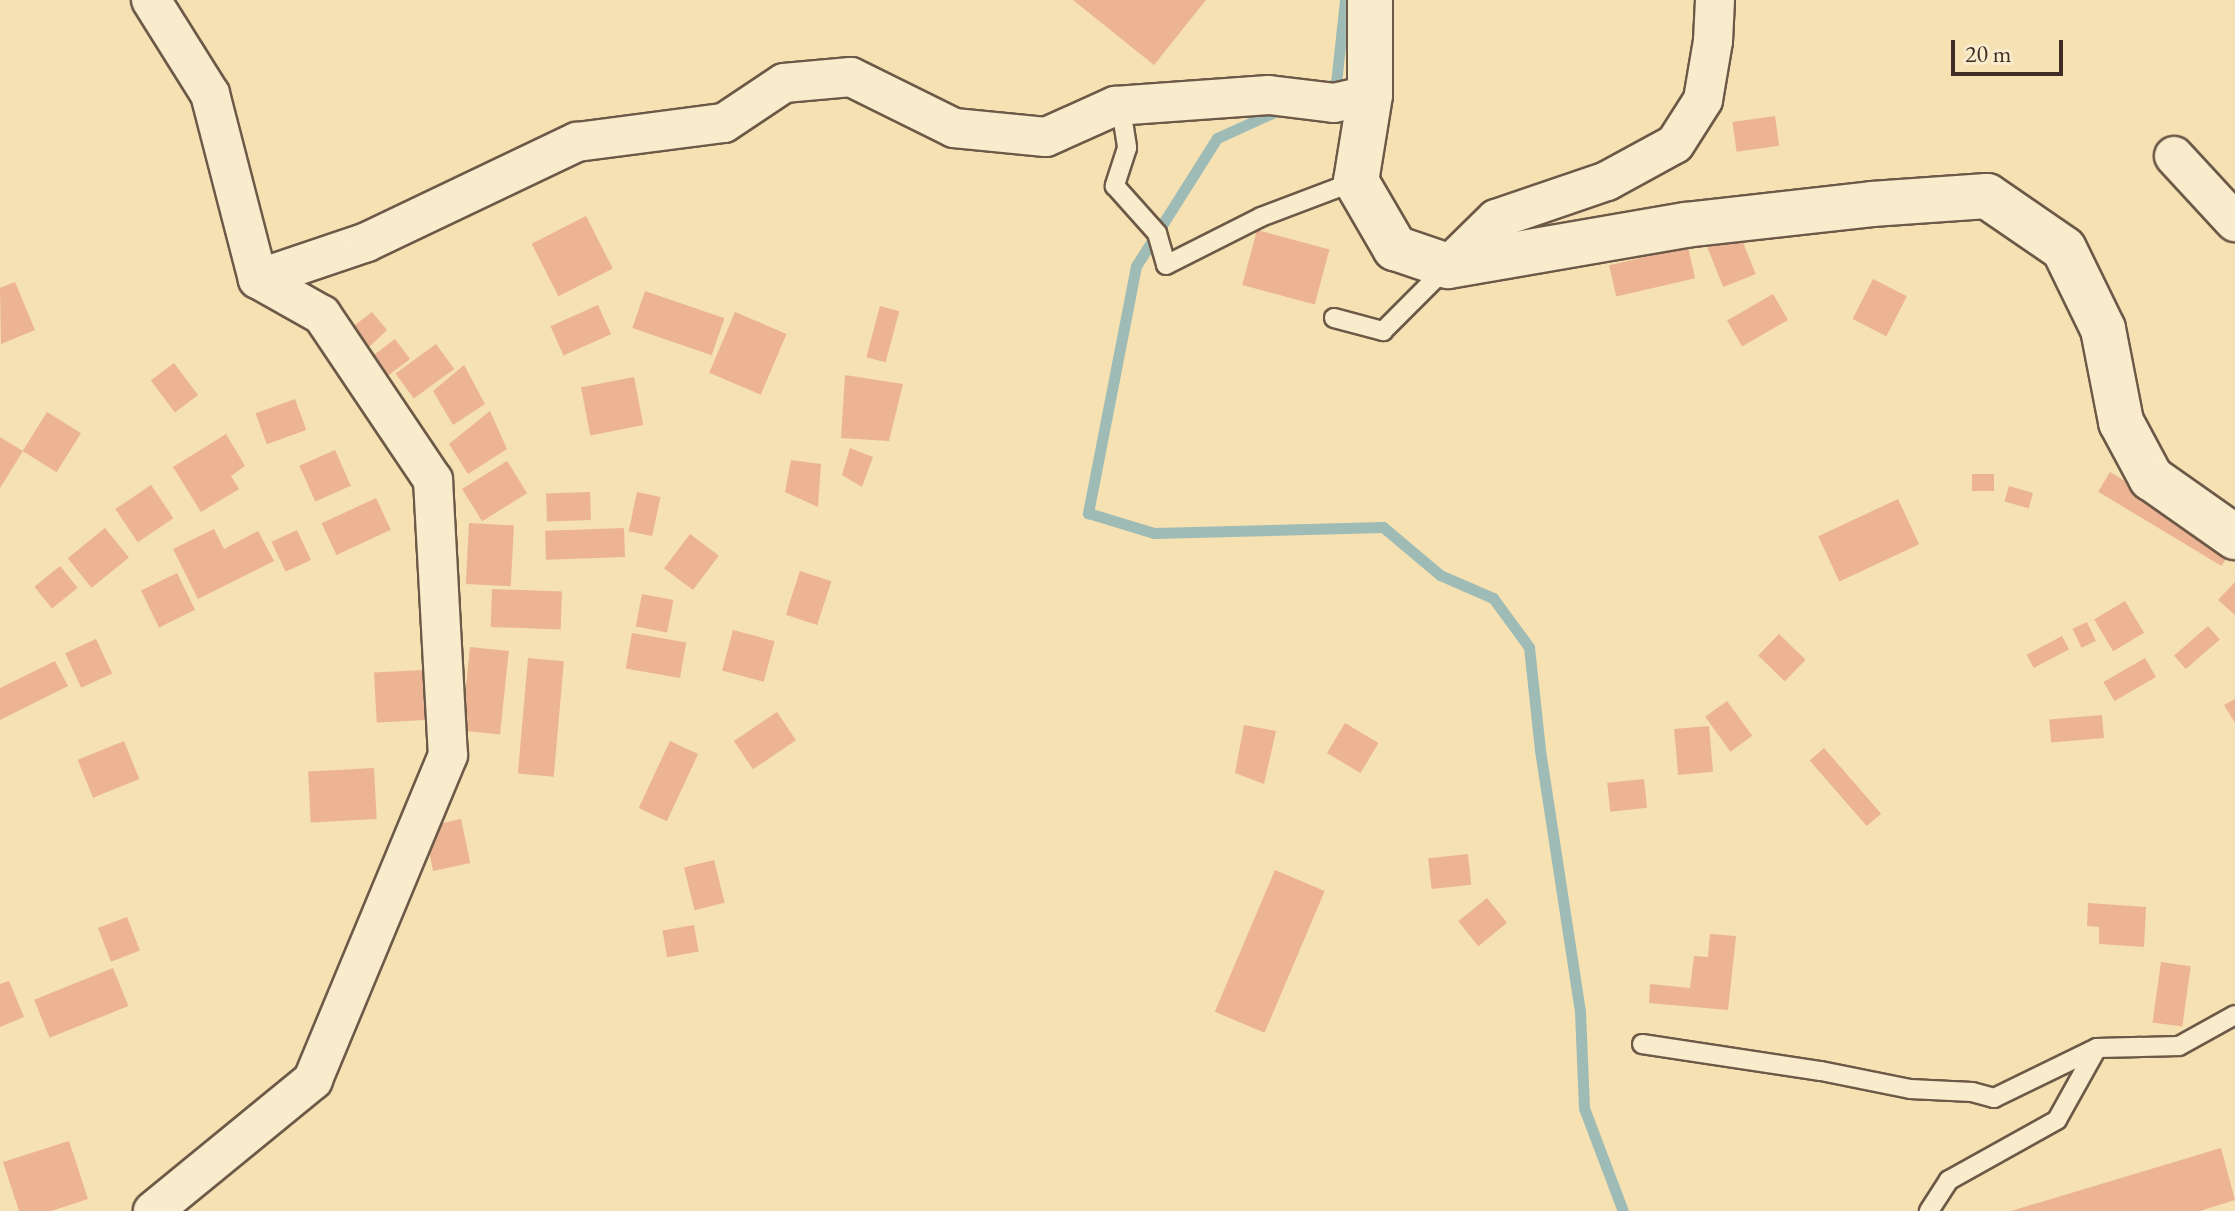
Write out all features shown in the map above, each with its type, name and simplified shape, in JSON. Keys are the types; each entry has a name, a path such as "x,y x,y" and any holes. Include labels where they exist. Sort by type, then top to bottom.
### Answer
{"street":[{"path":"151,0 210,94 258,279 322,315 433,480 448,755 313,1080 153,1211"},
{"path":"1370,0 1352,99 1356,181 1395,248 1448,266 1685,225 1872,204 1987,196 2064,249 2103,329 2121,422 2151,478 2235,537"},
{"path":"1448,266 1496,219 1607,181 1675,144 1703,100 1713,41 1715,0"},
{"path":"258,279 367,242 577,142 724,123 784,83 851,77 954,128 1046,137 1115,106 1269,95 1352,99"},
{"path":"2174,156 2235,222"}],"lane":[{"path":"1115,106 1122,115 1127,148 1115,186 1157,233 1166,265 1261,217 1356,181"},
{"path":"1334,318 1383,331 1448,266"},
{"path":"1642,1044 1821,1071 1910,1089 1972,1092 1994,1098 2097,1048 2179,1046 2235,1015"},
{"path":"1929,1211 1949,1180 2057,1120 2097,1048"}],"building":[{"path":"1073,0 1206,0 1154,65"},
{"path":"1775,116 1779,146 1737,152 1732,122"},
{"path":"586,216 613,269 558,296 532,244"},
{"path":"1257,230 1329,249 1315,304 1242,285"},
{"path":"1740,235 1756,274 1723,287 1708,248"},
{"path":"1688,247 1695,278 1616,296 1609,265"},
{"path":"1873,279 1907,296 1886,336 1853,319"},
{"path":"15,282 35,330 1,344 0,288"},
{"path":"645,291 724,318 712,355 632,328"},
{"path":"1773,294 1788,320 1742,346 1727,320"},
{"path":"598,305 611,334 564,355 550,326"},
{"path":"880,306 899,311 886,362 866,357"},
{"path":"372,312 387,330 367,349 351,328"},
{"path":"735,312 787,334 761,395 709,373"},
{"path":"395,339 410,359 387,376 372,356"},
{"path":"436,344 454,369 414,398 396,373"},
{"path":"174,363 198,395 175,412 151,380"},
{"path":"464,365 485,404 453,425 433,391"},
{"path":"845,375 903,384 889,441 841,438"},
{"path":"634,377 643,425 590,435 581,387"},
{"path":"295,399 306,430 267,444 256,413"},
{"path":"490,411 507,449 468,474 449,444"},
{"path":"47,412 81,433 57,472 23,451"},
{"path":"226,434 245,466 231,476 239,489 201,512 173,467"},
{"path":"0,437 23,451 0,488"},
{"path":"850,448 873,457 862,487 842,475"},
{"path":"335,450 351,486 315,501 299,466"},
{"path":"791,460 821,464 818,507 785,492"},
{"path":"507,461 527,493 482,521 462,489"},
{"path":"2110,472 2233,546 2222,566 2098,492"},
{"path":"1972,474 1994,474 1994,491 1972,491"},
{"path":"151,485 173,518 138,542 115,509"},
{"path":"2009,486 2033,493 2029,508 2005,501"},
{"path":"590,492 591,520 547,522 546,494"},
{"path":"637,492 660,497 652,536 629,531"},
{"path":"376,498 391,530 336,555 322,523"},
{"path":"1898,499 1919,544 1839,582 1818,536"},
{"path":"469,523 514,525 511,586 466,584"},
{"path":"105,528 129,558 92,588 68,558"},
{"path":"624,528 625,557 546,560 545,531"},
{"path":"214,529 224,549 258,531 274,561 198,599 173,549"},
{"path":"297,530 311,560 286,572 272,542"},
{"path":"690,534 719,556 693,590 664,568"},
{"path":"60,566 78,588 52,609 34,587"},
{"path":"800,571 831,581 817,625 786,615"},
{"path":"177,573 195,610 159,627 141,591"},
{"path":"2235,582 2235,615 2218,600"},
{"path":"492,589 562,591 561,629 491,627"},
{"path":"642,594 673,600 667,632 636,626"},
{"path":"2125,601 2144,633 2113,651 2094,620"},
{"path":"2087,622 2096,641 2081,648 2072,629"},
{"path":"2208,626 2220,640 2186,669 2174,656"},
{"path":"733,630 775,641 764,682 722,671"},
{"path":"632,633 686,643 680,678 626,668"},
{"path":"1779,634 1806,660 1785,681 1758,656"},
{"path":"2062,636 2069,649 2034,668 2027,655"},
{"path":"96,639 112,673 81,688 65,653"},
{"path":"470,647 509,651 500,735 461,731"},
{"path":"528,658 564,661 554,777 518,774"},
{"path":"2145,658 2156,677 2114,701 2103,682"},
{"path":"55,661 68,686 0,720 0,688"},
{"path":"423,670 426,720 377,722 374,673"},
{"path":"2235,699 2235,723 2224,705"},
{"path":"1727,701 1752,736 1730,752 1705,717"},
{"path":"777,712 796,740 753,769 734,741"},
{"path":"2102,715 2104,738 2051,743 2049,720"},
{"path":"1345,723 1378,743 1360,773 1327,753"},
{"path":"1244,725 1276,731 1264,784 1235,773"},
{"path":"1709,726 1713,772 1678,775 1674,729"},
{"path":"124,741 139,779 93,798 78,760"},
{"path":"670,741 698,754 667,821 639,808"},
{"path":"1824,748 1881,814 1867,826 1810,760"},
{"path":"374,768 377,819 311,822 308,771"},
{"path":"1644,779 1647,808 1610,812 1607,783"},
{"path":"461,819 470,863 433,871 424,827"},
{"path":"1468,854 1471,885 1431,889 1428,858"},
{"path":"714,860 725,903 695,910 684,867"},
{"path":"1275,870 1325,891 1265,1033 1215,1012"},
{"path":"1487,898 1507,923 1478,946 1458,921"},
{"path":"2088,903 2146,907 2144,947 2099,944 2099,927 2087,926"},
{"path":"127,917 140,951 111,962 98,928"},
{"path":"694,925 699,952 667,957 662,931"},
{"path":"1710,934 1736,936 1728,1010 1649,1003 1650,984 1690,988 1694,956 1708,957"},
{"path":"2161,962 2191,966 2182,1027 2153,1022"},
{"path":"113,968 128,1006 50,1038 34,1000"},
{"path":"9,981 24,1017 0,1027 0,984"},
{"path":"69,1141 88,1199 51,1211 19,1211 3,1162"},
{"path":"2221,1148 2235,1200 2200,1211 2011,1211"}],"waterway":[{"path":"1326,88 1336,83 1345,0"},
{"path":"1281,109 1217,138 1136,266 1088,513 1154,533 1383,527 1440,575 1493,598 1529,647 1540,750 1580,1012 1584,1108 1623,1211"}]}
